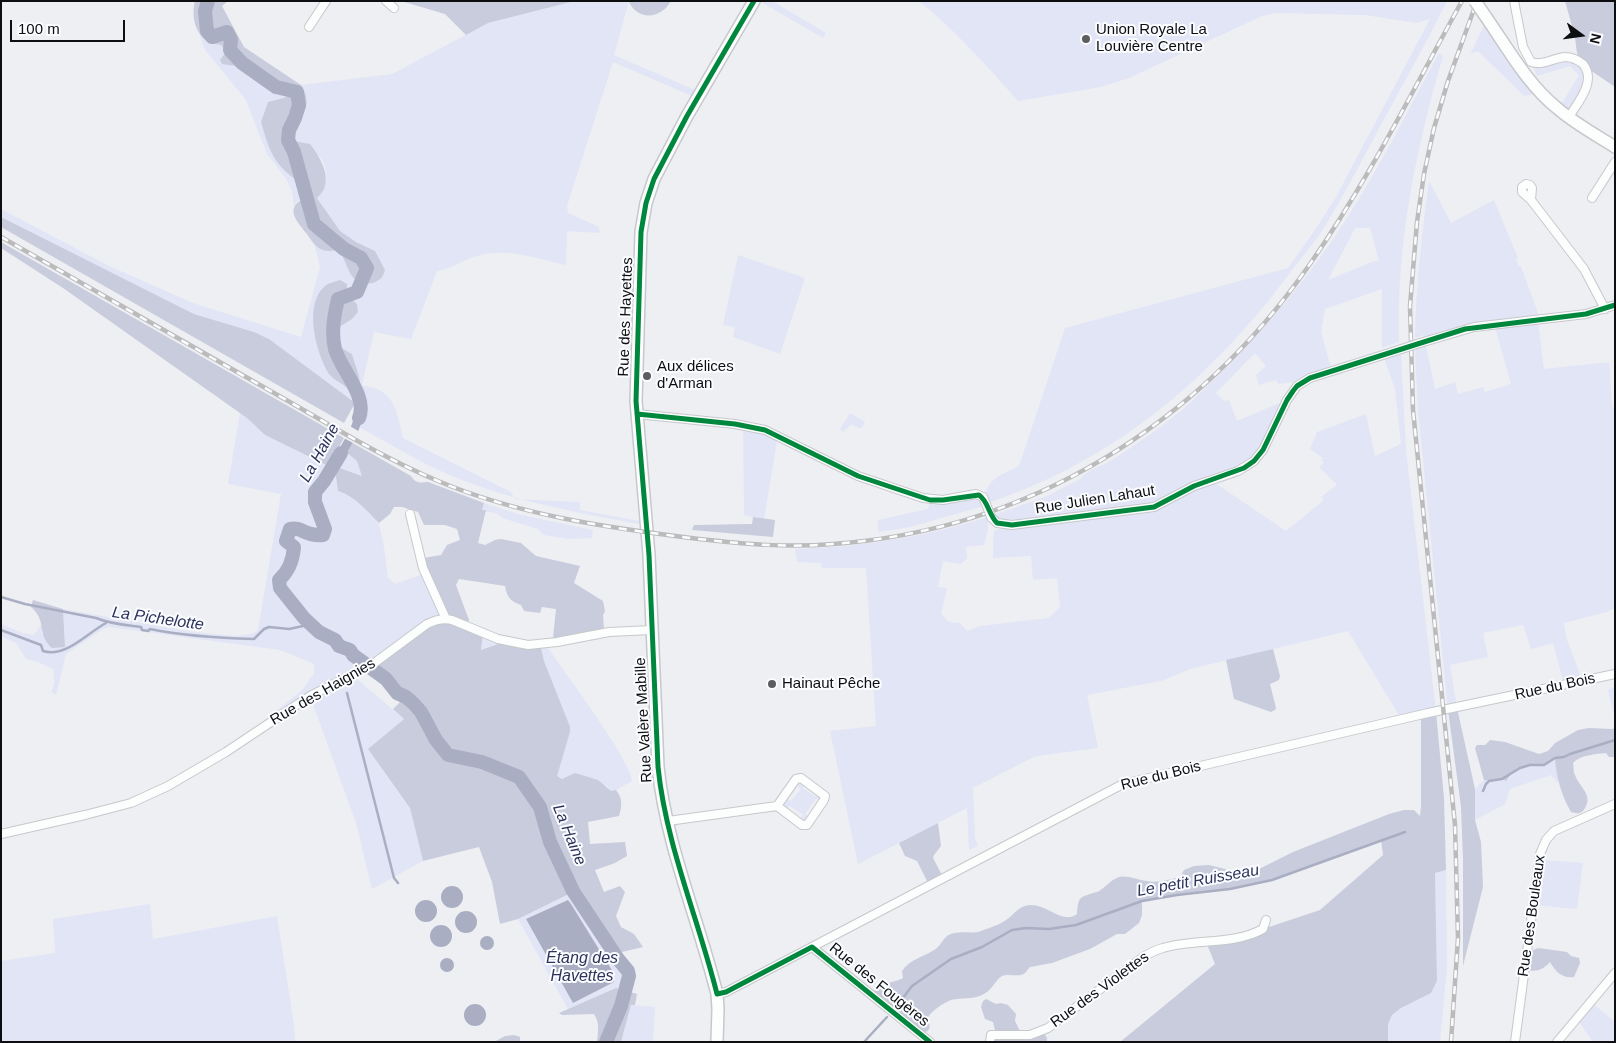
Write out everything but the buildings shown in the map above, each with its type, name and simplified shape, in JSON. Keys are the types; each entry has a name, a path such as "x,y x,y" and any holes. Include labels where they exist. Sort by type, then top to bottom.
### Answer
{"street":[{"path":"309,27 326,1"},
{"path":"386,1 394,8"},
{"name":"Rue des Hayettes","path":"647,528 637,414 640,249 644,215 654,179 687,116 754,1"},
{"path":"1475,1 1516,61 1544,96 1558,110 1615,148"},
{"path":"1514,1 1523,47 1531,62 1541,64 1568,57 1578,60 1587,71 1587,86 1570,117"},
{"path":"1592,198 1615,162"},
{"path":"1531,200 1584,269 1605,309 1615,305"},
{"name":"Rue Julien Lahaut","path":"637,414 735,424 755,428 774,434 858,476 924,498 938,500 976,494 982,497 991,517 997,524 1012,525 1158,506 1188,489 1238,471 1254,461 1263,450 1287,400 1297,386 1310,378 1465,329 1586,314 1605,309"},
{"path":"410,514 423,568 446,619 498,639 528,645 557,642 609,632 652,630"},
{"name":"Rue Valère Mabille","path":"647,528 658,767 668,820 717,994 717,1042"},
{"name":"Rue des Haignies","path":"1,834 85,815 137,800 168,786 226,752 310,696 373,664 427,624 446,619"},
{"name":"Rue du Bois","path":"717,994 726,992 1122,784 1428,713 1615,674"},
{"path":"668,820 777,806 802,825 806,825 825,796 801,778 796,779 777,806"},
{"name":"Rue des Bouleaux","path":"1515,1042 1542,847 1549,835 1554,831 1615,804"},
{"name":"Rue des Violettes","path":"990,1042 991,1035 1030,1035 1048,1028 1154,951 1172,946 1252,935 1263,929 1266,920"},
{"name":"Rue des Fougères","path":"812,947 930,1042"},
{"path":"1557,1042 1615,973"}],"shaded area":[{"path":"195,1 228,1 222,6 244,47 301,85 306,98 305,110 299,120 289,130 288,140 310,144 319,157 326,178 322,192 317,198 340,231 356,242 375,251 385,270 379,280 364,284 358,282 350,273 339,250 327,251 320,249 298,223 295,218 294,209 300,201 307,197 304,185 286,172 275,159 267,143 261,122 268,102 287,97 286,90 276,87 258,74 251,76 243,71 242,64 236,66 222,64 220,60 226,52 221,45 204,39 197,30 194,18"},
{"path":"401,1 575,1 488,23 466,35 445,14"},
{"path":"575,1 629,1 614,55 695,90 692,96 613,62 567,206 568,213 597,226 600,233 567,231 566,265 524,255 492,253 475,256 437,271 411,339 374,332 362,385 377,389 389,397 396,410 403,438 511,492 514,497 481,487 430,466 359,427 362,417 363,399 358,372 352,354 335,344 333,331 358,312 357,304 347,295 325,286 330,376 347,388 355,403 269,339 254,332 194,314 1,217 1,209 109,266 193,303 301,337 320,267 314,244 322,250 339,250 350,273 365,284 375,251 348,237 336,227 317,197 324,188 326,176 321,158 311,150 288,140 289,130 300,121 305,92 301,85 392,74 488,23"},
{"path":"671,1 661,11 650,15 638,12 629,2"},
{"path":"772,1 826,33 823,38 761,2"},
{"path":"919,1 1447,1 1330,219 1262,309 1230,345 1196,379 1160,410 1121,438 1080,463 1037,484 991,502 985,500 988,487 996,478 1019,466 1065,328 1288,268 1336,197 1430,19 1416,23 1365,15 1275,13 1262,16 1129,78 1101,87 1018,101 983,62 933,12"},
{"path":"1565,1 1615,1 1615,87 1593,72 1587,71 1580,61"},
{"path":"1484,25 1542,93 1524,96 1479,52 1474,52 1470,55"},
{"path":"199,33 209,42 221,45 226,52 276,87 286,89 288,97 268,102 261,122 271,151 280,166 294,179 304,185 307,197 297,201 294,207 292,191 287,180 267,154 246,100 205,50"},
{"path":"1439,53 1443,56 1416,162 1404,233 1399,305 1399,342 1382,348 1382,289 1325,309 1321,332 1332,371 1297,386 1294,382 1278,384 1276,380 1259,385 1256,375 1266,366 1255,353 1216,393 1224,401 1229,400 1237,421 1279,403 1280,405 1259,455 1212,481 1286,531 1324,500 1321,497 1337,485 1319,467 1324,463 1321,460 1323,458 1310,449 1317,432 1366,414 1375,456 1401,444 1395,389 1383,355 1401,355 1406,450 1436,712 1400,717 1348,631 1190,669 1161,681 1087,695 1098,748 1036,756 973,788 975,838 978,846 969,850 967,808 858,864 830,731 876,726 866,568 822,568 821,563 797,562 795,549 893,540 941,530 988,517 988,529 984,545 966,547 967,558 961,564 943,561 938,587 947,588 941,614 949,622 960,623 967,631 980,626 1049,618 1060,607 1057,578 1033,580 1031,556 993,558 995,530 1005,529 1011,525 1000,522 994,515 1047,496 1112,460 1172,418 1237,357 1280,309 1338,232 1388,149","holes":["1355,228 1370,228 1379,261 1374,261 1328,280"]},
{"path":"1574,58 1588,76 1569,117 1558,110 1579,75 1570,66 1537,76 1531,62"},
{"path":"1429,181 1451,223 1494,200 1540,319 1538,320 1544,369 1609,362 1612,404 1613,409 1615,409 1615,608 1607,612 1564,623 1567,640 1581,677 1563,681 1553,643 1531,649 1523,625 1483,633 1488,657 1450,665 1457,708 1448,710 1418,410 1415,351 1425,341 1424,335 1415,338 1418,279","holes":["1494,324 1511,384 1485,392 1483,387 1458,394 1455,382 1435,389 1425,341"]},
{"path":"1,217 194,314 254,332 269,339 354,402 347,388 329,374 324,365 316,342 314,329 313,316 318,294 326,285 340,280 347,284 347,295 357,304 358,312 352,319 333,331 335,344 352,354 359,376 363,401 355,403 344,423 1,227"},
{"path":"1,242 344,438 328,466 265,435 247,418 63,288 1,248"},
{"path":"738,255 805,278 780,354 733,337 735,327 723,325"},
{"path":"240,413 265,435 335,470 338,491 360,504 370,513 380,527 388,577 395,584 429,572 448,617 265,723 278,709 304,688 314,674 314,664 280,650 109,627 66,654 56,695 51,692 54,681 53,669 26,659 16,643 1,636 1,624 23,633 34,635 42,624 42,634 65,647 63,609 193,632 236,636 252,634 258,630 281,494 228,484"},
{"path":"850,413 865,422 862,428 852,424 843,432 840,429"},
{"path":"743,425 778,435 764,519 744,515"},
{"path":"351,442 411,476 416,481 428,482 484,503 482,510 486,510 478,543 485,545 501,539 521,543 536,556 580,566 574,583 603,601 605,611 603,615 604,630 553,638 556,609 542,607 540,613 524,611 521,605 510,598 505,586 459,579 456,585 469,620 467,624 448,617 429,572 425,568 423,558 441,555 447,545 460,540 457,529 445,525 424,525 418,512 402,507 394,507 390,514 379,523 355,500 338,491 335,470 337,467 362,476 357,461 346,452"},
{"path":"346,452 357,461 363,476 337,467"},
{"path":"977,497 984,506 910,527 878,532 878,520 928,509 930,500"},
{"path":"522,499 580,502 580,510 639,521 639,524 559,508"},
{"path":"484,503 521,515 593,530 592,538 568,539 544,535 538,529 505,519 496,513 482,511"},
{"path":"753,517 775,520 773,537 692,530 694,525 752,524"},
{"path":"33,600 63,609 65,647 52,648 47,643 39,618 31,607"},
{"path":"442,619 483,634 481,650 506,641 541,648 544,661 570,727 557,776 562,779 575,773 598,780 611,791 616,790 620,796 619,816 588,822 590,844 625,842 627,856 615,863 595,870 604,892 620,886 625,892 616,916 621,927 634,934 643,947 622,952 610,948 606,950 569,894 518,919 500,924 492,882 479,847 423,861 410,808 368,749 404,719 393,709 406,696 398,692 387,677 373,667 427,624"},
{"path":"483,636 501,642 481,650"},
{"path":"548,645 548,648 609,736 629,771 632,781 616,790 611,792 607,786 556,777 570,732 541,648 536,646"},
{"path":"1273,649 1280,676 1279,680 1270,684 1275,710 1271,712 1234,699 1226,660"},
{"path":"351,674 404,719 368,749 410,808 423,861 372,889 356,823 310,696"},
{"path":"1615,687 1615,719 1608,690"},
{"path":"1457,708 1475,789 1475,820 1481,842 1483,887 1463,966 1461,807 1448,710"},
{"path":"1436,712 1444,798 1446,870 1435,873 1437,981 1431,993 1401,1008 1392,1015 1388,1024 1388,1042 1120,1042 1215,964 1206,942 1263,929 1320,910 1383,855 1381,840 1272,880 1230,889 1142,901 1142,915 1139,923 1125,934 1117,934 1090,949 1052,963 1030,967 1023,974 1002,976 989,991 982,995 948,1001 929,1016 927,1019 929,1024 928,1031 923,1033 872,995 881,985 903,978 902,971 905,967 912,961 936,949 947,936 956,933 977,932 994,926 1006,920 1023,906 1038,906 1061,916 1072,917 1077,914 1078,903 1081,898 1099,891 1119,877 1129,877 1150,882 1163,881 1180,877 1184,870 1194,866 1209,865 1225,869 1238,876 1251,873 1293,852 1389,814 1404,810 1414,810 1420,816 1421,719"},
{"path":"1615,727 1615,757 1609,757 1606,753 1593,754 1580,758 1573,763 1574,774 1585,791 1587,799 1585,808 1579,813 1571,812 1565,800 1558,779 1555,758 1544,765 1530,765 1520,768 1513,772 1506,781 1484,780 1475,748 1477,745 1485,745 1490,740 1505,742 1539,754 1548,751 1555,743 1578,730 1589,728 1613,729"},
{"path":"1555,758 1559,782 1551,775 1510,789 1505,804 1475,820 1475,789 1484,780 1509,779 1521,768 1546,763"},
{"path":"799,781 805,784 803,788 816,797 819,793 822,796 821,802 816,799 805,814 809,817 804,823 800,820 803,815 790,806 787,809 782,804 786,798 791,801 801,789 796,785"},
{"path":"938,823 941,846 933,858 942,875 928,883 917,861 905,856 899,843"},
{"path":"1543,860 1583,863 1577,909 1533,905"},
{"path":"1446,870 1447,967 1440,1042 1388,1042 1388,1024 1392,1015 1401,1008 1431,993 1437,981 1435,873"},
{"name":"Étang des Havettes","path":"569,894 606,949 610,948 621,952 625,973 623,989 616,988 568,1009 518,919"},
{"path":"150,904 153,939 277,916 295,1042 1,1042 1,961 55,953 53,919"},
{"path":"1538,948 1567,952 1571,956 1579,958 1580,963 1574,977 1566,977 1559,974 1550,962 1539,970 1525,969 1529,952"},
{"path":"616,988 637,994 635,1005 631,1005 621,1042 597,1042 598,1024 594,1014 562,1015 559,1013"},
{"path":"986,999 996,1004 1008,1005 1016,1014 1015,1021 1022,1035 1044,1033 1047,1042 993,1042 999,1035 995,1030 993,1022 985,1019 981,1007"},
{"path":"1591,1002 1615,1022 1615,1042 1593,1042 1577,1019"},
{"path":"631,1005 655,1007 653,1042 621,1042"},
{"path":"514,1035 520,1037 520,1042 494,1042 505,1036"}],"water":[{"path":"363,401 362,419 359,428 351,446 335,470 328,466 351,427 354,419 355,403"},
{"path":"448,886 456,886 463,893 463,901 456,908 448,908 441,901 441,893"},
{"path":"426,900 434,903 437,911 434,919 426,922 418,919 415,911 418,903"},
{"name":"Étang des Havettes","path":"568,900 613,972 614,982 573,1003 526,919"},
{"path":"466,911 474,914 477,922 474,930 466,933 458,930 455,922 458,914"},
{"path":"441,925 449,928 452,936 449,944 441,947 433,944 430,936 433,928"},
{"path":"487,936 492,938 494,943 492,948 487,950 482,948 480,943 482,938"},
{"path":"444,958 450,958 454,965 450,972 444,972 440,968 440,962"},
{"path":"475,1004 483,1007 486,1015 483,1023 475,1026 467,1023 464,1015 467,1007"}],"pier":[{"path":"348,425 360,432 353,443 342,437"}],"waterway":[{"name":"La Haine","path":"208,1 205,11 207,31 212,37 227,32 231,40 230,50 242,63 276,87 297,92 299,105 289,130 288,140 294,152 314,224 344,249 361,258 367,268 357,292 338,299 333,330 338,357 353,383 360,401 361,410 359,418"},
{"name":"La Haine","path":"341,453 315,492 315,502 325,529 323,535 312,534 294,528 290,529 286,541 294,547 288,569 279,580 280,588 304,618 319,632 335,640 339,646 350,650 353,655 386,679 397,693 406,697 414,704 421,712 436,740 448,755 482,762 519,777 540,807 550,842 573,891 628,971 629,976 621,1006 606,1042"},
{"name":"La Pichelotte","path":"1,597 112,623 141,627 142,630 148,631 150,629 201,636 254,639 264,629 269,627 289,629 303,626 308,621"},
{"path":"1,630 41,645 43,651 52,652 68,648 106,623"},
{"path":"347,693 394,878 398,883"},
{"name":"Le petit Ruisseau","path":"1483,791 1489,781 1502,779 1520,768 1530,765 1544,765 1555,758 1564,757 1615,740"},
{"name":"Le petit Ruisseau","path":"896,1007 912,986 951,959 982,947 1012,930 1026,928 1049,929 1076,925 1142,901 1230,889 1272,880 1405,832"},
{"name":"Le petit Ruisseau","path":"864,1042 887,1017"}],"railway":[{"path":"1,237 358,441 418,472 469,493 534,512 566,519 699,539 766,545 816,545 905,535 974,517 1041,492 1103,459 1162,420 1216,374 1265,322 1310,264 1331,233 1389,135 1462,1"},
{"path":"1451,1042 1458,938 1455,825 1413,410 1410,306 1417,222 1424,174 1434,128 1448,81 1477,1"}],"cycle path":[{"path":"754,1 687,116 654,179 646,203 641,232 636,401 649,555 658,767 662,796 675,853 717,994 726,992 812,947 930,1042"},
{"path":"637,414 735,424 765,430 858,476 930,500 979,495 997,523 1012,525 1154,507 1194,486 1244,468 1254,461 1263,450 1293,391 1297,386 1310,378 1465,329 1586,314 1615,305"}],"place":[{"name":"Union Royale La Louvière Centre","path":"1086,39"},
{"name":"Aux délices d'Arman","path":"647,376"},
{"name":"Hainaut Pêche","path":"772,684"}]}
